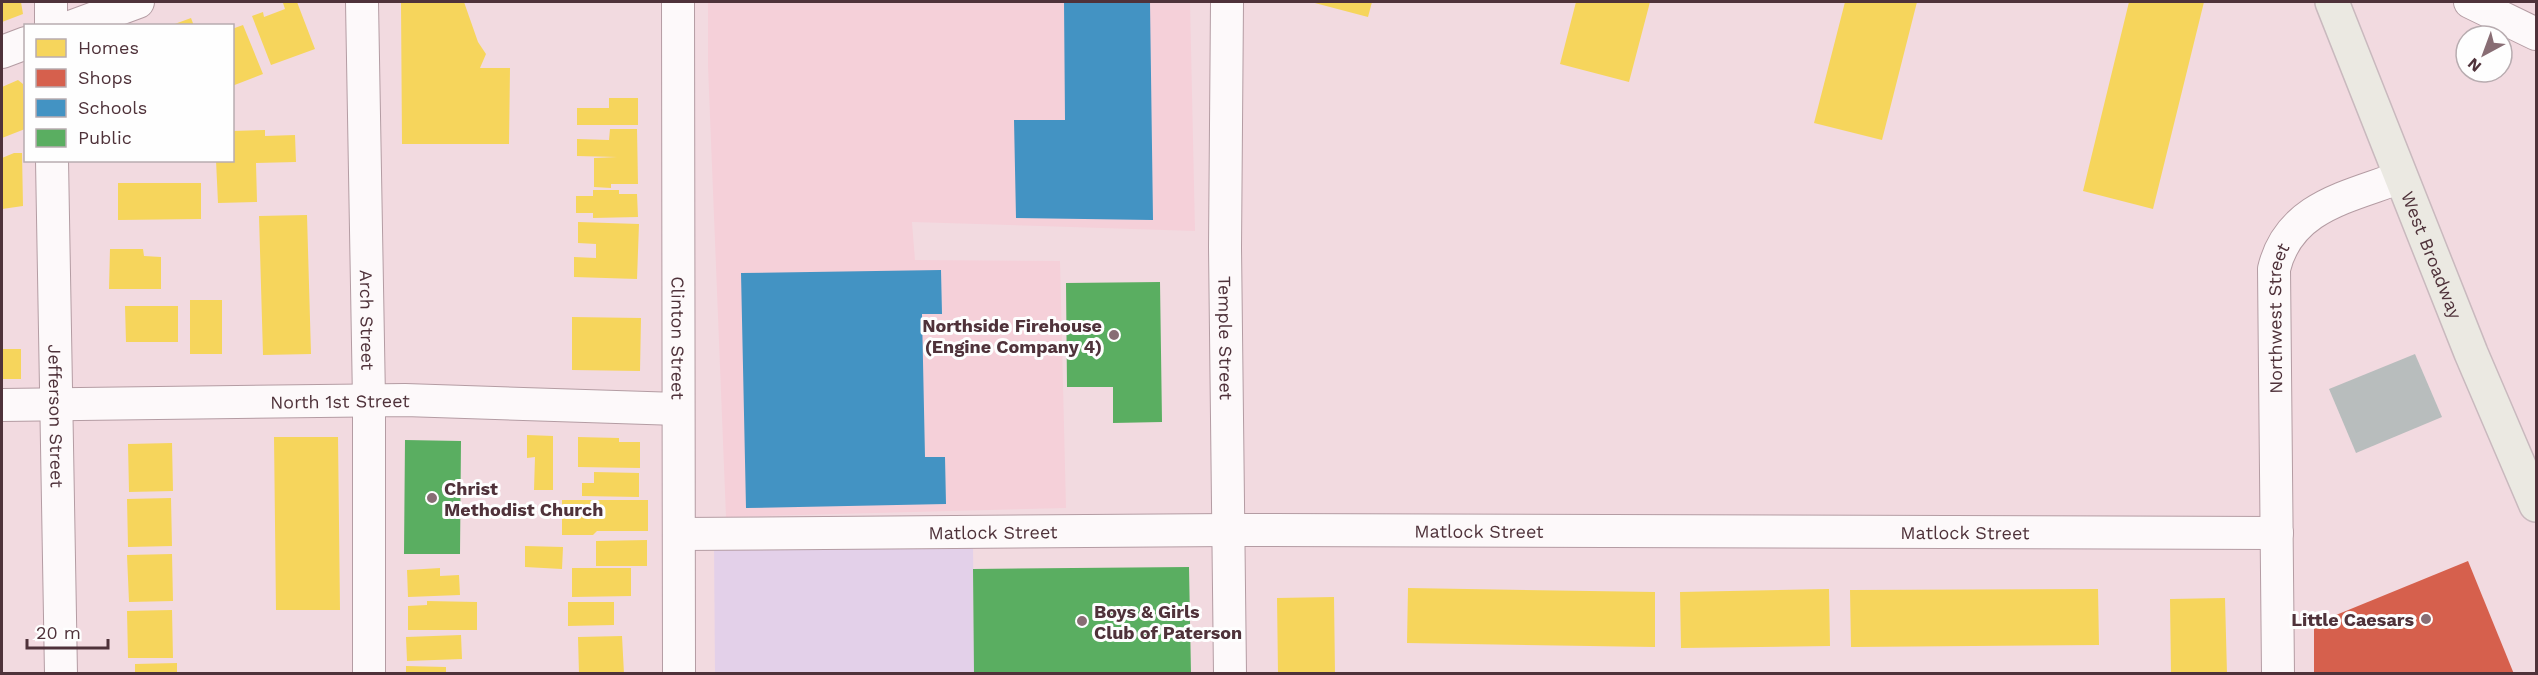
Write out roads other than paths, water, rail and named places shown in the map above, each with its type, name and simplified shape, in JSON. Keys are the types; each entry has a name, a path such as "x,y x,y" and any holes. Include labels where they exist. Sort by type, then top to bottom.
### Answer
{"main road":[{"name":"West Broadway","path":"2332,2 2471,353 2535,496"}],"street":[{"path":"51,2 51,24"},
{"path":"78,24 138,2"},
{"name":"Arch Street","path":"362,2 369,400 369,674"},
{"name":"Clinton Street","path":"678,2 679,674"},
{"name":"Temple Street","path":"1227,2 1225,248 1230,674"},
{"path":"2470,2 2536,34"},
{"path":"2,52 24,44"},
{"name":"Jefferson Street","path":"52,162 61,674"},
{"name":"Northwest Street","path":"2278,674 2274,269 2278,252 2284,239 2295,227 2321,208 2401,177"},
{"name":"North 1st Street","path":"2,405 369,400 678,409"},
{"name":"Matlock Street","path":"679,534 1230,530 2277,533"}],"place":[{"name":"Northside Firehouse (Engine Company 4)","path":"1114,335"},
{"name":"Christ Methodist Church","path":"432,498"},
{"name":"Little Caesars","path":"2426,619"},
{"name":"Boys & Girls Club of Paterson","path":"1082,621"}]}
